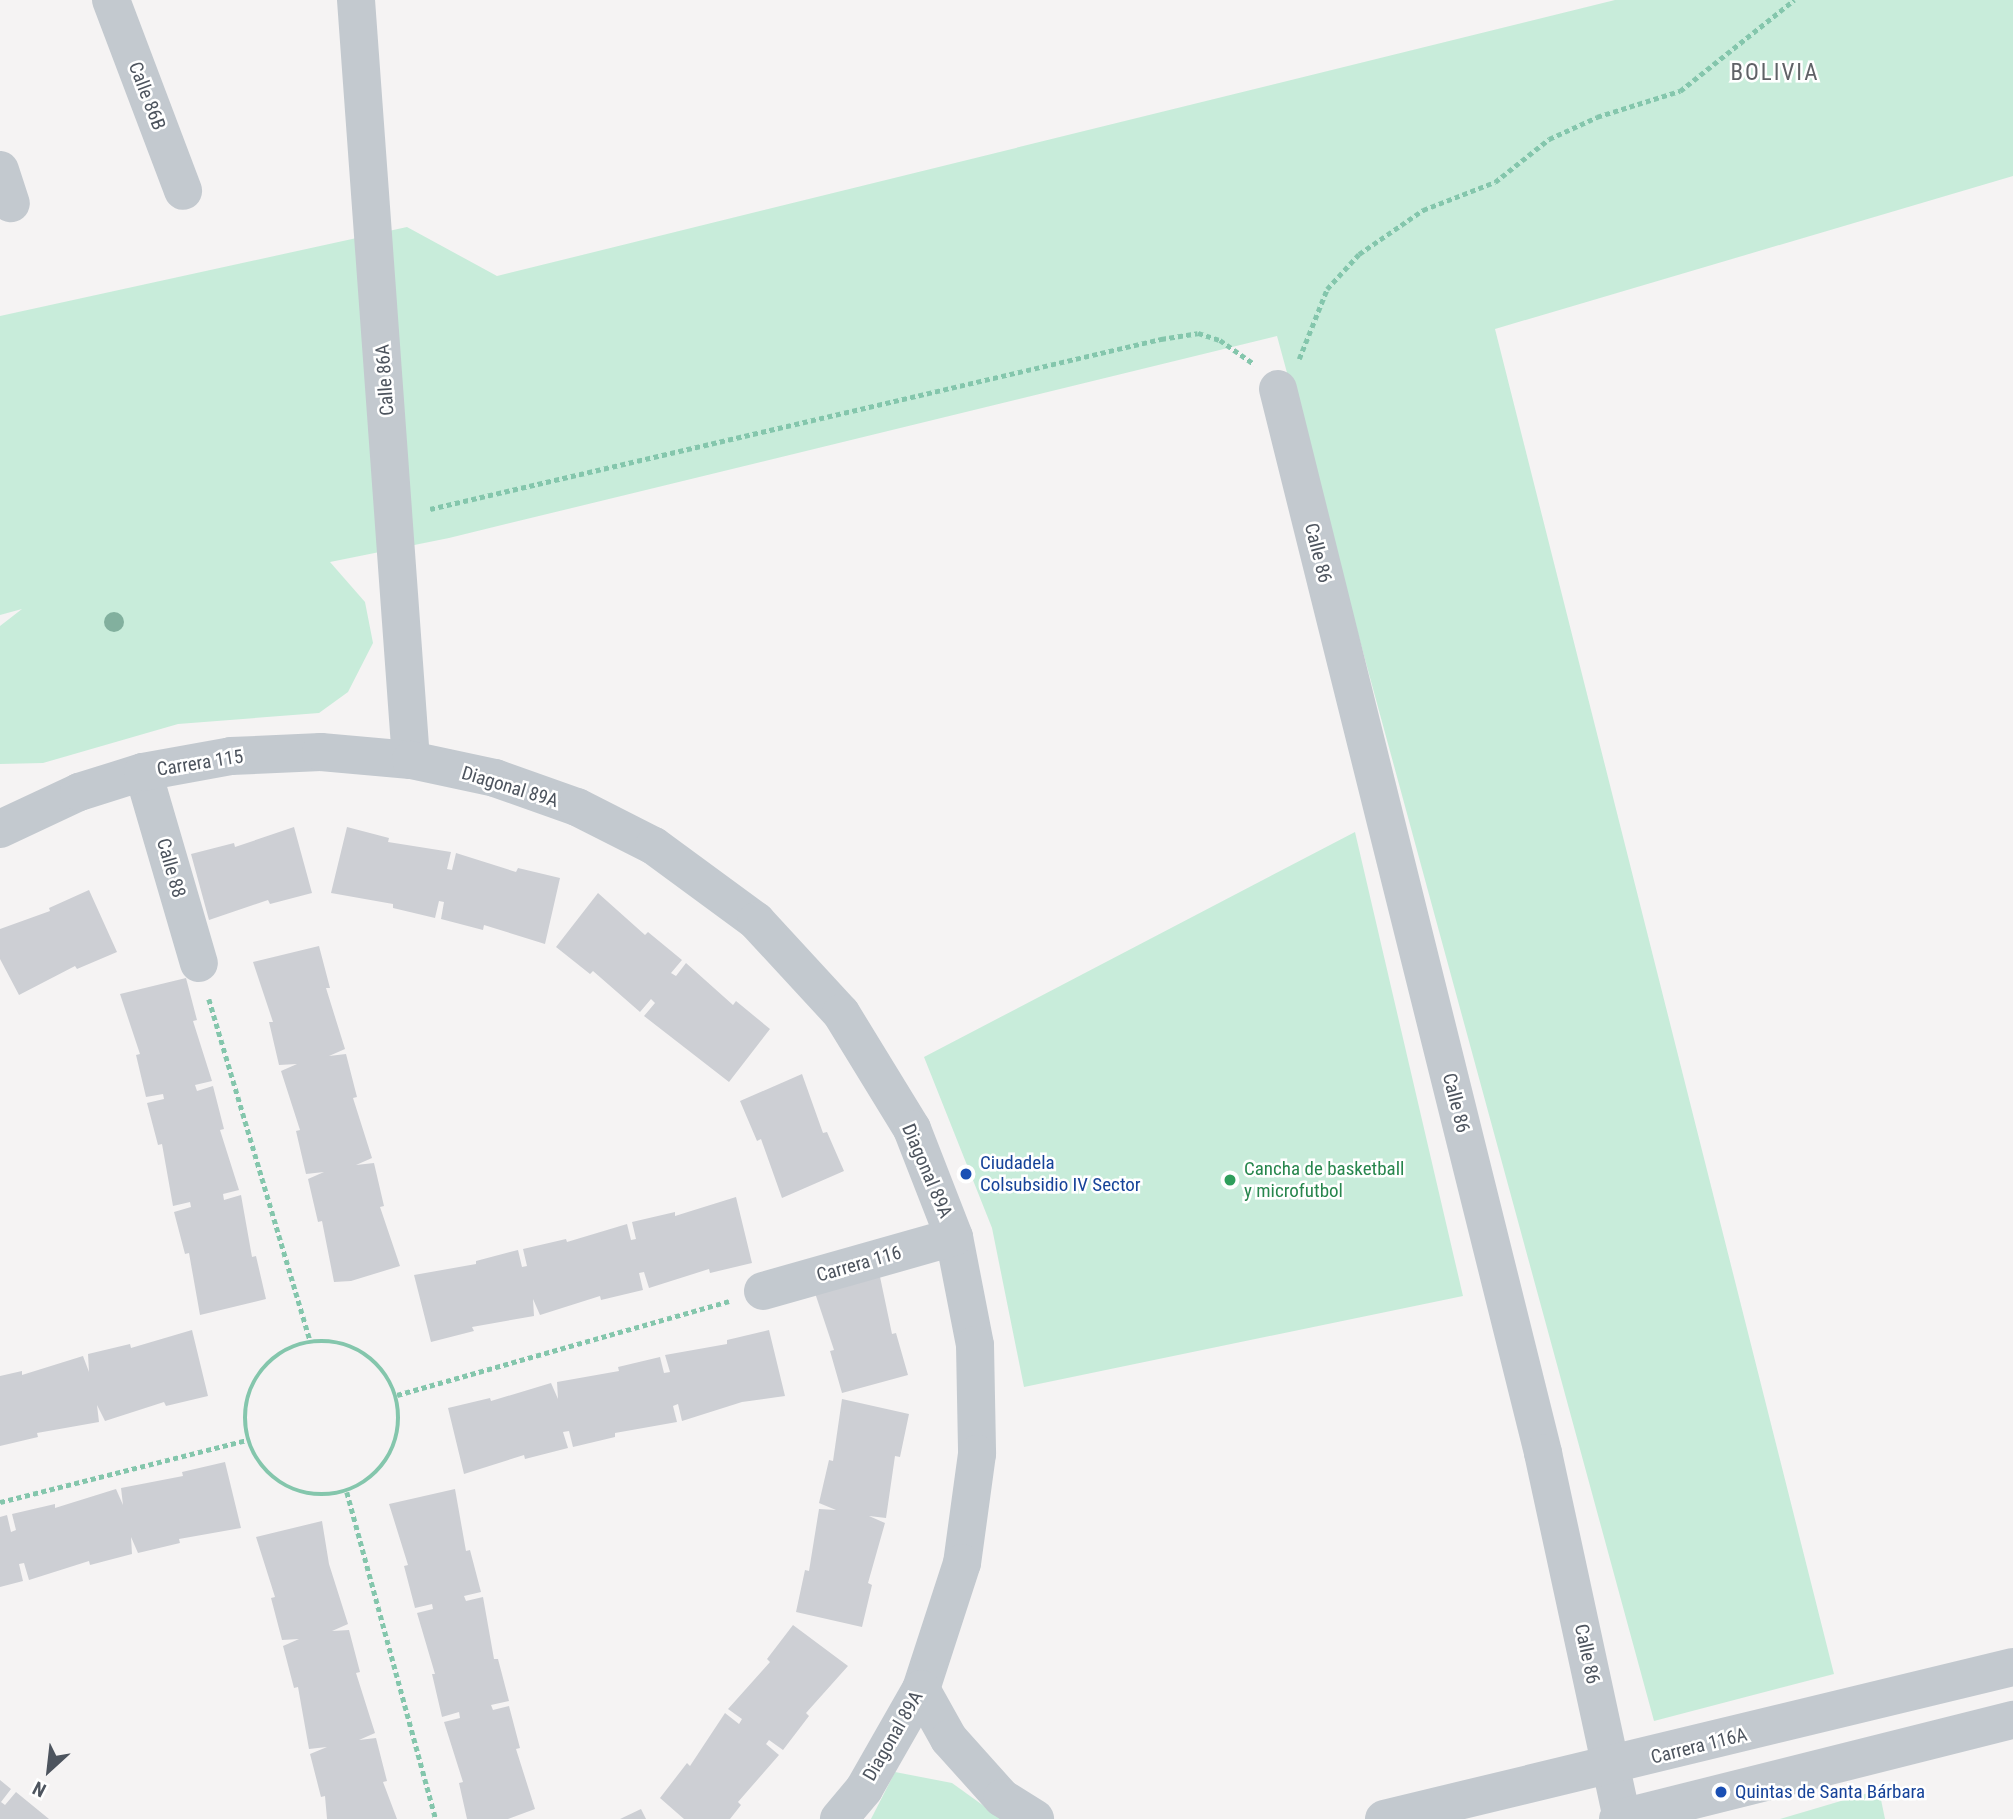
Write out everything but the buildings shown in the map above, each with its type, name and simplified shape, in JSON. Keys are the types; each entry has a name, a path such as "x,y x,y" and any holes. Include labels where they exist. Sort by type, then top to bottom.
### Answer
{"street":[{"name":"Calle 86B","path":"111,0 183,191"},
{"name":"Calle 86A","path":"356,0 396,517 411,760"},
{"name":"Calle 86","path":"1278,389 1543,1453 1621,1819"},
{"name":"Carrera 115","path":"0,829 79,792 143,772 231,756 321,752 411,760"},
{"name":"Diagonal 89A","path":"411,760 495,778 577,807 654,846 756,921 842,1013 912,1129 954,1237 975,1345 977,1454 962,1563 921,1689 857,1804 839,1819"},
{"name":"Calle 88","path":"143,772 199,964"},
{"name":"Carrera 116","path":"763,1291 954,1237"},
{"name":"Carrera 116A","path":"1384,1819 1612,1768 2013,1667"},
{"path":"921,1689 949,1739 1002,1798 1035,1819"},
{"path":"1621,1819 2013,1720"}],"path":[{"path":"396,517 1198,332 1220,340 1250,360 1278,389 1297,365 1327,289 1359,254 1423,210 1495,182 1549,139 1597,117 1680,91 1794,0"},
{"path":"199,964 310,1341"},
{"path":"397,1395 763,1291"},
{"path":"310,1341 332,1341 372,1358 397,1395 401,1419 391,1454 368,1481 346,1492 306,1494 286,1487 256,1459 247,1440 247,1401 263,1366 285,1350 310,1341"},
{"path":"0,1502 247,1440"},
{"path":"346,1492 436,1819"}],"green space":[{"path":"1615,0 2013,0 2013,176 1495,329 1834,1674 1654,1721 1277,336 449,538 330,562 365,602 373,643 348,692 319,713 178,724 43,763 0,764 0,626 22,609 0,615 0,316 407,227 497,276"},
{"path":"1355,832 1463,1296 1024,1387 992,1228 924,1057"},
{"path":"895,1772 952,1783 1002,1819 871,1819"},
{"path":"1878,1790 1885,1819 1780,1819"}],"place":[{"name":"Ciudadela Colsubsidio IV Sector","path":"966,1174"},
{"name":"Cancha de basketball y microfutbol","path":"1230,1180"},
{"name":"Quintas de Santa Bárbara","path":"1721,1792"}],"district":[{"name":"BOLIVIA","path":"1775,73"}]}
